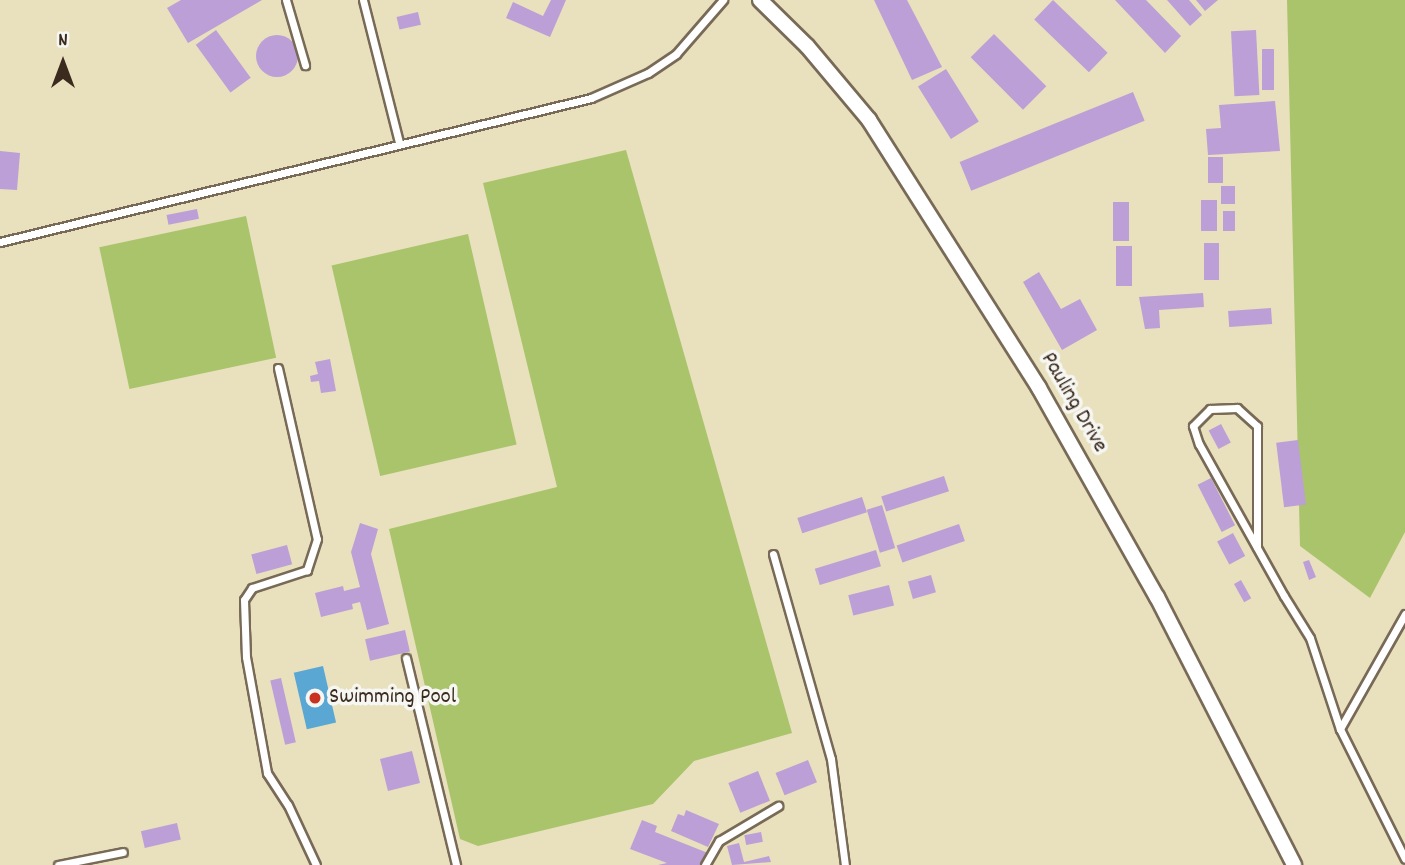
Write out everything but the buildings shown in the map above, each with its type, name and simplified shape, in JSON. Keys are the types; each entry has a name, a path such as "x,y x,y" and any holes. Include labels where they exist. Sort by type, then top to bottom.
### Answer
{"street":[{"name":"Pauling Drive","path":"760,0 807,46 869,120 1040,388 1157,597 1294,865"}],"lane":[{"path":"286,0 305,65"},
{"path":"363,0 399,142"},
{"path":"0,242 616,88 676,54 723,0"},
{"path":"278,369 317,540 307,570 252,588 244,600 246,657 267,773 288,805 316,865"},
{"path":"1256,547 1257,426 1237,408 1210,409 1193,426 1256,547 1310,638 1340,729 1405,859"},
{"path":"773,554 831,759 845,865"},
{"path":"1340,729 1405,614"},
{"path":"406,658 456,865"},
{"path":"705,865 719,841 778,806"},
{"path":"58,865 123,852"}],"green space":[{"path":"1287,0 1405,0 1405,532 1370,598 1300,546"},
{"path":"626,150 792,733 694,761 653,804 478,846 460,839 389,529 557,487 483,183"},
{"path":"246,216 276,358 129,389 99,247"},
{"path":"468,234 517,444 380,476 332,265"}],"water":[{"name":"Swimming Pool","path":"323,666 336,723 307,729 294,673"}],"place":[{"name":"Swimming Pool","path":"315,698"}]}
